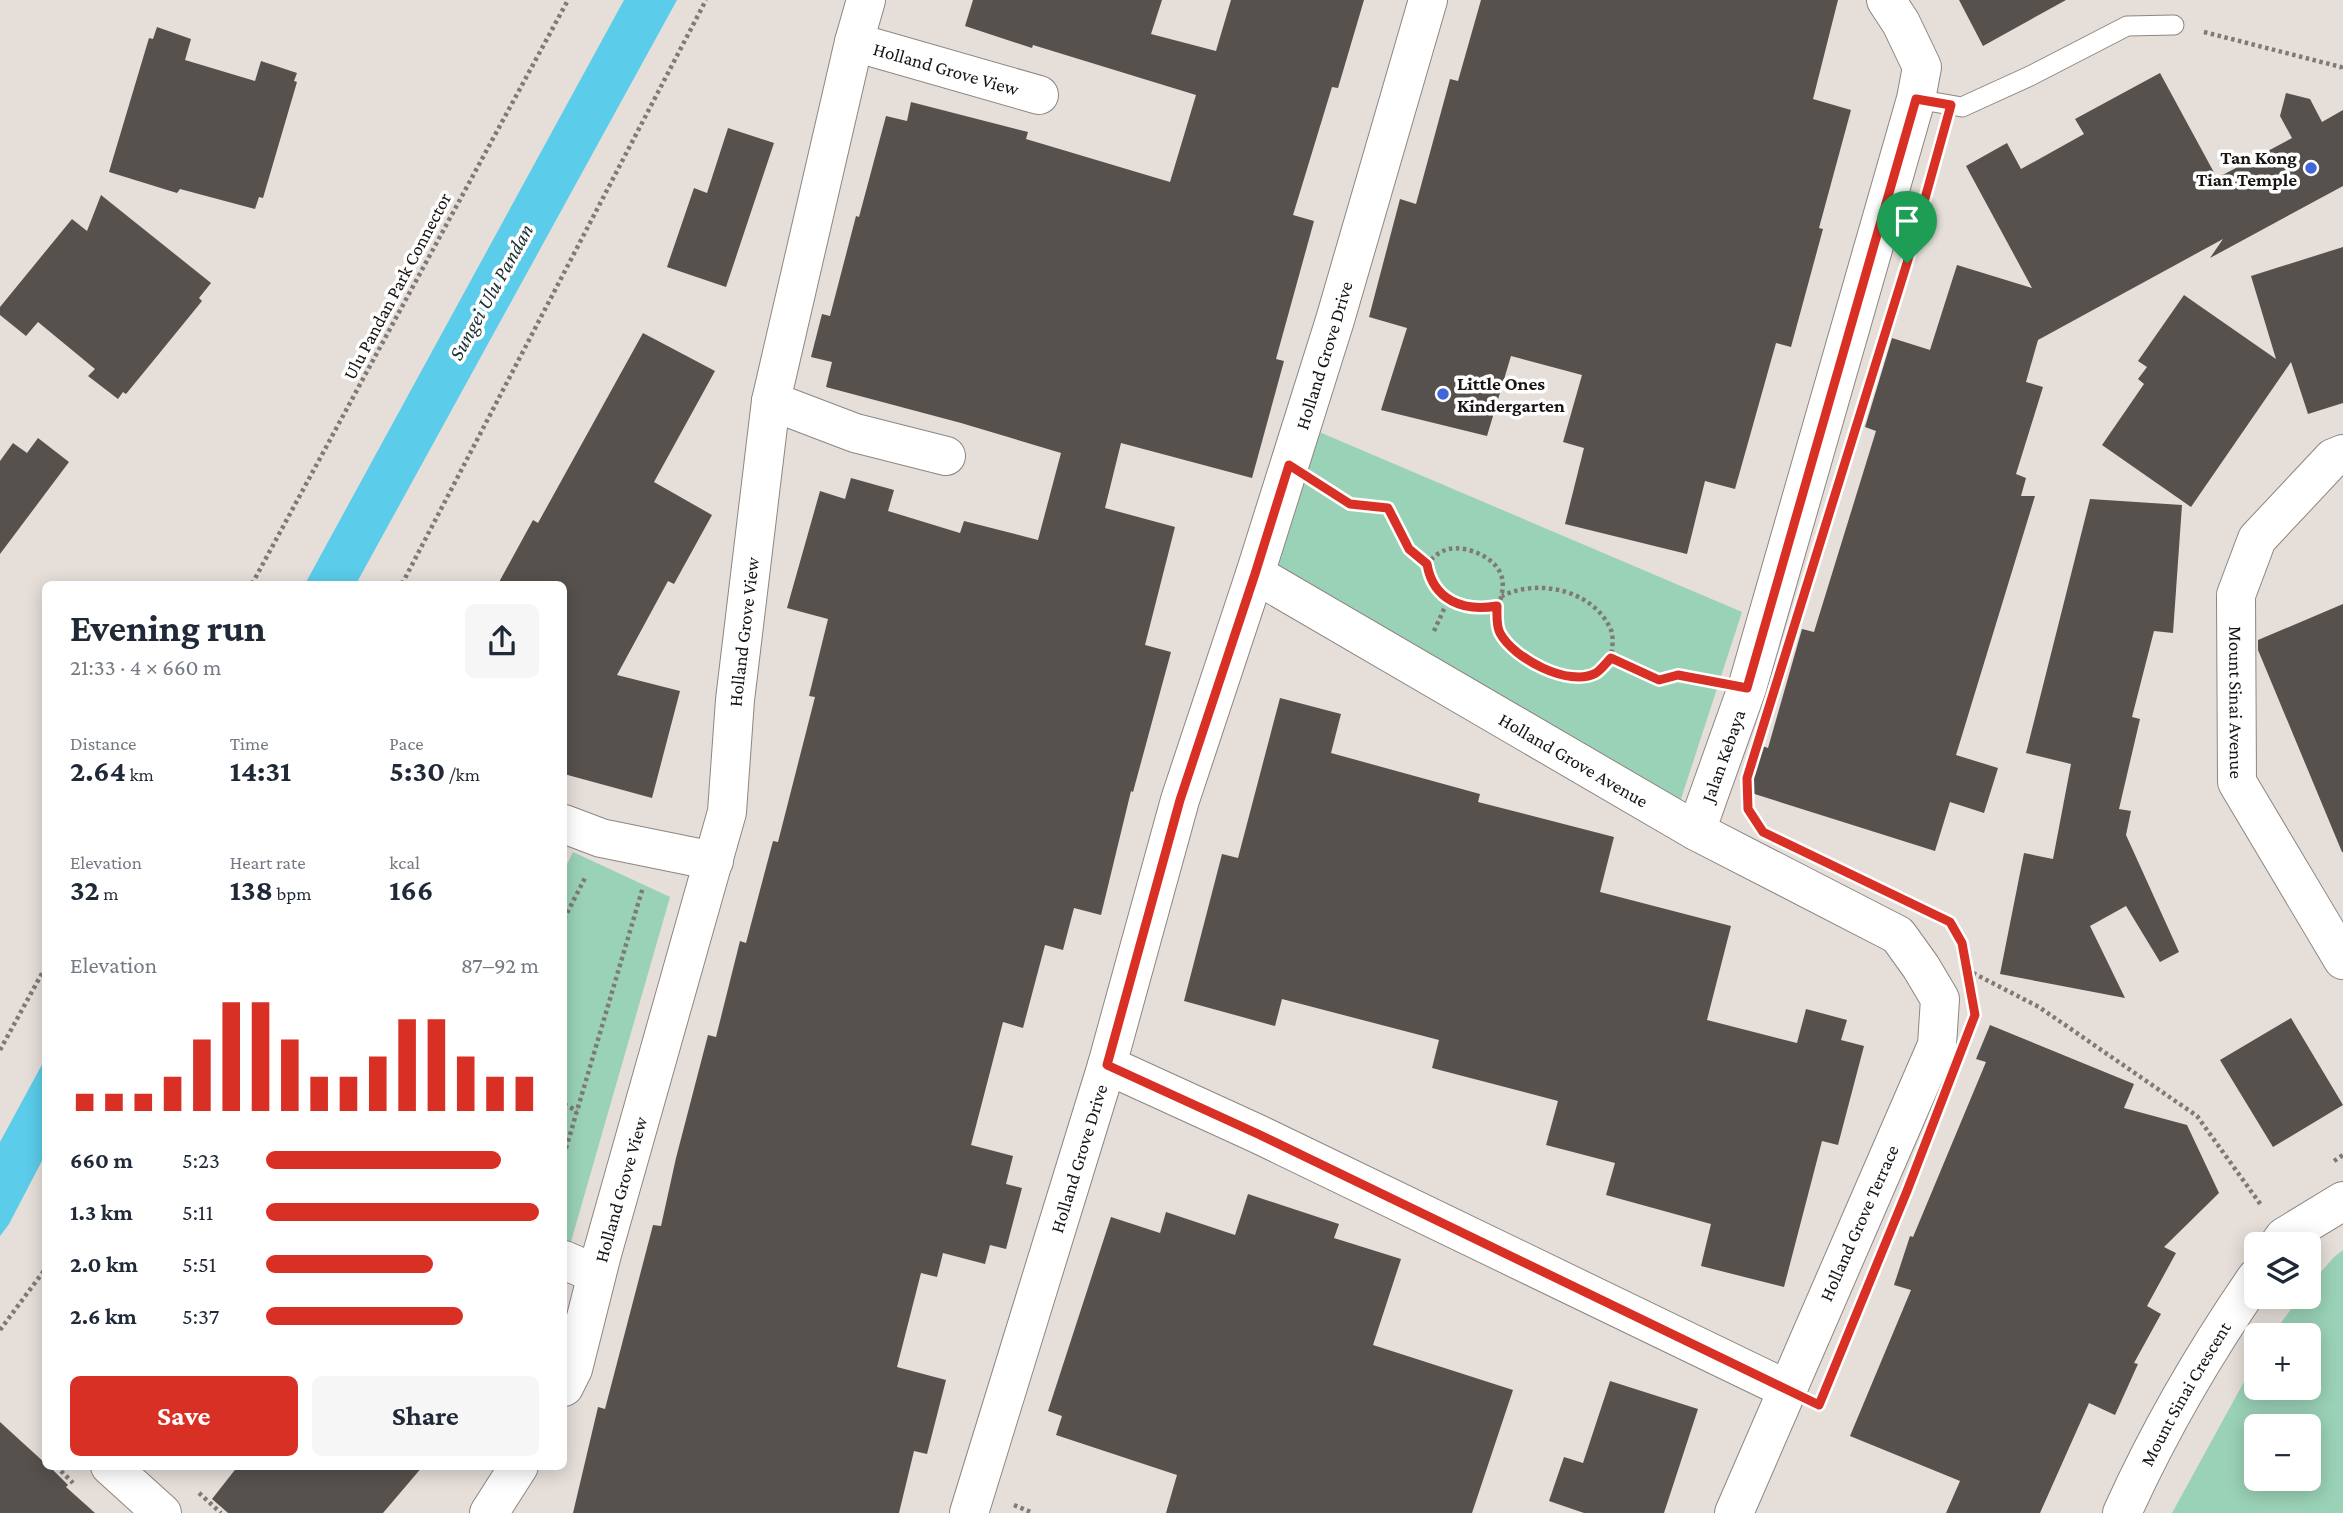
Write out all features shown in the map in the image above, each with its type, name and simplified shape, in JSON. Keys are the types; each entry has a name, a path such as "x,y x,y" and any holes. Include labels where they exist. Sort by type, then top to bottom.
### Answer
{"street":[{"name":"Holland Grove View","path":"567,1381 573,1369 580,1267 714,861 727,812 737,687 771,401 854,41 866,0"},
{"name":"Holland Grove Drive","path":"979,1510 1180,800 1335,320 1428,0"},
{"name":"Jalan Kebaya","path":"1696,831 1747,688 1916,99 1922,67 1886,0"},
{"name":"Holland Grove View","path":"854,41 1039,95"},
{"path":"771,401 855,433 946,456"},
{"name":"Mount Sinai Avenue","path":"2343,454 2333,458 2257,539 2236,595 2237,782 2343,960"},
{"name":"Holland Grove Avenue","path":"1255,574 1696,831 1912,923"},
{"path":"567,825 601,838 714,861"},
{"name":"Holland Grove Terrace","path":"1734,1513 1937,1045 1940,999 1921,967 1912,923"},
{"path":"1107,1065 1258,1134 1786,1390"},
{"path":"2295,1232 2343,1201"},
{"name":"Mount Sinai Crescent","path":"2122,1513 2139,1476 2223,1326 2244,1295"},
{"path":"114,1470 162,1513"},
{"path":"489,1513 516,1470"}],"lane":[{"path":"1916,99 1962,107 2030,76 2127,26 2174,25"}],"path":[{"name":"Ulu Pandan Park Connector","path":"253,581 568,0"},
{"path":"404,581 706,0"},
{"path":"2174,25 2341,67 2343,72"},
{"path":"1289,465 1350,504 1388,508 1409,549 1427,564 1435,589 1465,607 1481,609 1497,606"},
{"path":"1427,564 1436,555 1449,549 1466,549 1480,554 1494,565 1502,576 1502,596 1497,606 1499,632 1526,660 1553,672 1576,677 1596,673 1611,658 1612,632 1598,610 1579,597 1556,589 1535,588 1514,590 1502,596"},
{"path":"1611,658 1659,680 1678,675 1747,688"},
{"path":"567,913 588,872 601,838"},
{"path":"567,1145 644,883"},
{"path":"1912,923 1950,922 1962,943 1965,961"},
{"path":"1969,981 1967,970 2039,1007 2197,1116 2275,1232"},
{"path":"0,1050 42,973"},
{"path":"567,1106 577,1111"},
{"path":"0,1329 42,1273"}],"green space":[{"path":"1284,417 1742,612 1680,802 1239,561"},
{"path":"573,852 670,897 567,1256 567,864"},
{"path":"2343,1250 2343,1513 2172,1513 2244,1382 2244,1400 2321,1400 2321,1323 2281,1323 2291,1309 2321,1309 2321,1272"}],"water":[{"name":"Sungei Ulu Pandan","path":"624,0 677,0 358,581 307,581"},
{"path":"42,1065 42,1161 0,1236 0,1142"}],"building":[{"path":"973,0 1162,0 1151,34 1216,51 1231,0 1364,0 1338,88 1332,87 1293,215 1314,221 1276,359 1284,361 1252,478 1121,443 1105,508 1175,527 1145,645 1171,652 1133,792 1131,791 1101,915 1074,908 1063,950 1045,945 1023,1028 1003,1022 971,1145 1013,1156 1006,1184 1022,1188 1006,1249 990,1245 985,1264 943,1253 937,1277 921,1273 897,1367 946,1380 927,1454 914,1451 899,1513 573,1513 598,1407 605,1409 653,1225 661,1226 708,1035 716,1037 740,941 746,943 773,841 778,842 815,697 809,696 828,619 787,608 820,491 845,499 851,478 894,490 888,511 960,533 964,521 1038,540 1061,453 826,387 832,362 811,357 822,314 830,316 886,116 907,121 911,102 1028,132 1026,139 1170,182 1196,95 965,26"},
{"path":"1481,0 1838,0 1813,99 1851,110 1791,347 1776,343 1735,489 1705,481 1687,554 1565,524 1584,448 1563,442 1582,375 1511,356 1487,436 1381,410 1407,328 1369,317 1400,199 1416,204 1450,79 1458,81"},
{"path":"1959,0 2066,0 1983,46"},
{"path":"157,27 191,39 185,60 255,81 261,61 297,73 294,81 297,82 263,198 259,197 255,209 180,189 177,193 109,172 149,38 153,39"},
{"path":"2160,73 2217,178 2292,138 2280,116 2286,93 2310,99 2322,122 2343,110 2343,186 2210,258 2223,239 2038,340 2026,382 2043,387 2016,474 2026,478 2021,496 2035,496 1956,755 1998,768 1984,813 1950,802 1935,851 1745,791 1760,745 1768,748 1802,629 1814,632 1876,431 1865,427 1892,338 1930,350 1957,265 2032,288 1966,166 2007,143 2021,169 2084,134 2075,119"},
{"path":"728,128 774,143 726,287 667,267 694,188 707,193"},
{"path":"101,195 211,283 199,298 202,301 126,394 123,392 118,399 88,376 95,369 38,322 26,336 0,315 0,307 72,219 87,231"},
{"path":"2343,247 2343,403 2308,414 2291,362 2191,507 2102,445 2144,384 2138,379 2147,367 2138,361 2184,295 2276,359 2251,276"},
{"path":"643,333 715,371 654,482 712,515 674,584 668,581 617,675 680,691 652,798 567,775 567,581 500,581 533,520 538,523"},
{"path":"38,438 69,462 0,554 0,461 13,443 27,453"},
{"path":"2090,499 2182,505 2173,633 2154,631 2132,717 2140,719 2119,809 2131,811 2126,835 2179,952 2160,962 2126,906 2090,926 2125,998 2000,974 2024,853 2053,859 2071,764 2026,753"},
{"path":"2343,604 2342,852 2258,650 2258,640"},
{"path":"1280,698 1341,714 1331,753 1480,794 1478,802 1614,837 1600,892 1731,926 1707,1020 1797,1043 1806,1009 1847,1020 1841,1040 1864,1046 1838,1145 1822,1141 1784,1287 1701,1266 1711,1224 1606,1195 1615,1163 1546,1145 1558,1101 1432,1068 1439,1040 1282,999 1275,1026 1184,1001 1222,854 1238,858"},
{"path":"2291,1018 2343,1105 2273,1147 2220,1060"},
{"path":"1990,1025 2134,1084 2124,1108 2187,1125 2219,1193 2164,1247 2176,1253 2147,1306 2161,1314 2134,1363 2138,1364 2115,1415 2089,1403 2040,1513 1946,1513 1960,1481 1850,1436 1911,1290 1894,1285 1910,1236 1913,1237 1986,1062 1976,1059"},
{"path":"1248,1194 1339,1224 1334,1238 1401,1259 1373,1345 1513,1390 1472,1513 1166,1513 1177,1475 1056,1435 1062,1416 1048,1411 1111,1217 1160,1233 1166,1212 1235,1235"},
{"path":"1610,1381 1698,1409 1664,1513 1584,1513 1549,1501 1564,1457 1583,1463"},
{"path":"0,1422 42,1460 42,1470 53,1470 68,1485 66,1487 95,1513 0,1513"},
{"path":"235,1470 420,1470 383,1513 228,1513 212,1499"}],"place":[{"name":"Tan Kong Tian Temple","path":"2311,168"},
{"name":"Little Ones Kindergarten","path":"1443,394"}],"route":[{"path":"1916,99 1951,105 1907,263 1747,778 1748,809 1763,832 1950,922 1962,943 1975,1015 1907,1191 1819,1405 1258,1134 1107,1065 1180,800 1289,465 1350,504 1388,508 1409,549 1427,564 1435,589 1465,607 1481,609 1497,606 1499,632 1526,660 1553,672 1576,677 1596,673 1611,658 1659,680 1678,675 1747,688 1916,99"}]}
